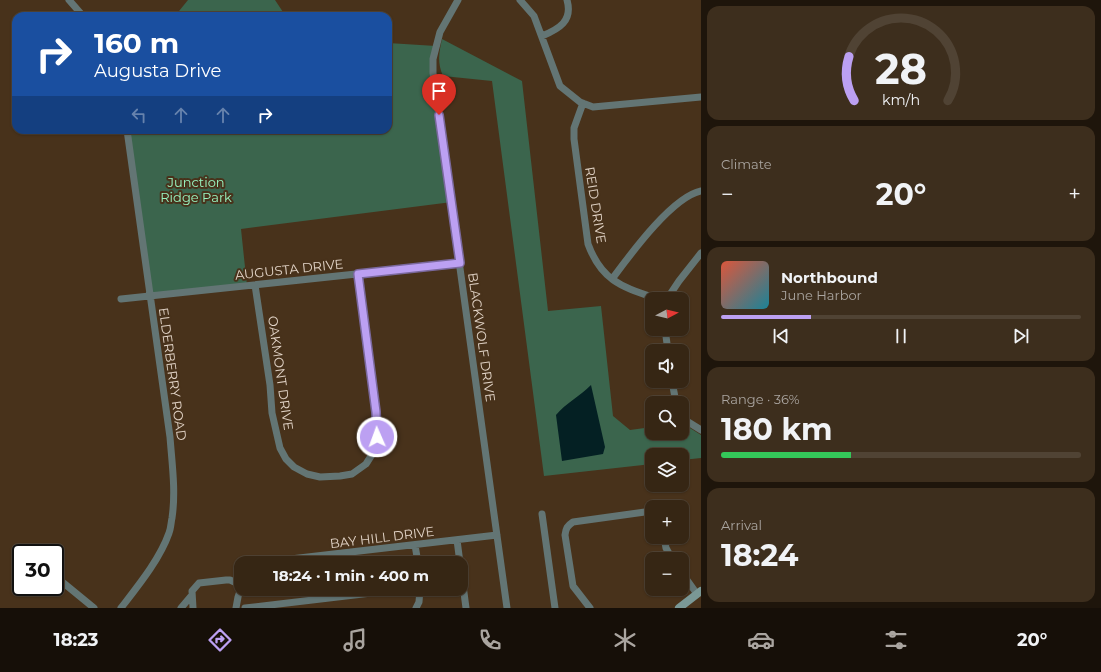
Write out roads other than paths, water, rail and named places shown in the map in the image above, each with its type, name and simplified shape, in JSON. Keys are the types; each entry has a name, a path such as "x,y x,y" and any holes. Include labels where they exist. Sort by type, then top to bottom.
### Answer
{"street":[{"path":"69,0 80,12"},
{"name":"BLACKWOLF DRIVE","path":"466,0 458,2 447,17 440,32 433,59 433,73 507,608"},
{"path":"542,36 562,26 568,14 569,7 567,0"},
{"path":"522,1 534,16 560,86 583,103 593,107 701,98"},
{"name":"REID DRIVE","path":"583,103 574,128 574,139 588,244 598,264 612,279 624,287 645,294"},
{"name":"ELDERBERRY ROAD","path":"121,608 160,552 169,532 174,504 174,480 170,437 128,134"},
{"path":"612,279 668,211 692,194 701,191"},
{"path":"672,292 701,253"},
{"name":"AUGUSTA DRIVE","path":"121,300 150,295 460,263"},
{"name":"OAKMONT DRIVE","path":"255,285 270,385 272,413 280,448 286,459 294,467 306,474 320,477 333,477 352,474 366,464 373,453 377,437 376,412 358,274"},
{"path":"689,422 701,430"},
{"path":"590,608 573,586 565,535 568,525 573,522 645,512"},
{"path":"542,514 555,608"},
{"name":"BAY HILL DRIVE","path":"317,556 497,535"},
{"path":"457,540 459,556"},
{"path":"415,545 417,556"},
{"path":"193,608 192,591 199,583 226,580 234,584"},
{"path":"680,608 699,592 689,581"},
{"path":"64,583 94,608"},
{"path":"181,608 192,595"},
{"path":"236,608 238,596"},
{"path":"245,608 346,596"},
{"path":"416,608 419,602 419,596"},
{"path":"464,596 466,608"}],"water":[{"path":"591,385 605,447 603,454 562,461 556,415"}],"park label":[{"name":"Junction Ridge Park","path":"196,190"}]}
